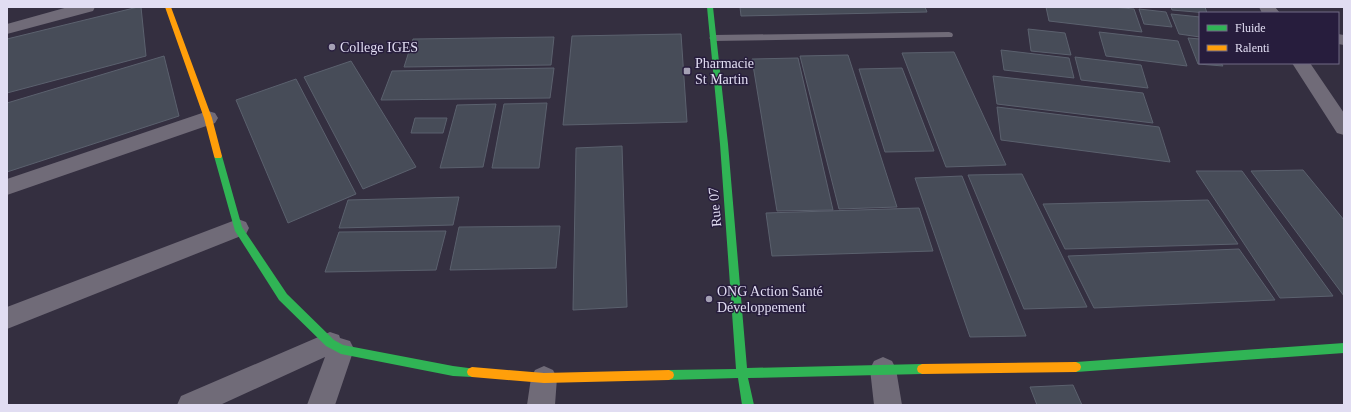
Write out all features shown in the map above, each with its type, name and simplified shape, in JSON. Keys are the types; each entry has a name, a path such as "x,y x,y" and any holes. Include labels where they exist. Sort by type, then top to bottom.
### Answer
{"street":[{"path":"7,29 87,7"},
{"path":"168,7 208,118 238,228 283,297 336,346 453,371 544,378 883,369 1056,368 1344,348"},
{"name":"Rue 07","path":"710,7 724,144 742,373 748,405"},
{"path":"1302,64 1344,127"},
{"path":"7,187 208,118"},
{"path":"7,318 238,228"},
{"path":"191,405 336,346"},
{"path":"321,405 336,346"},
{"path":"883,369 888,405"},
{"path":"541,405 544,378"}],"lane":[{"path":"713,38 949,35"}],"building":[{"path":"141,7 146,56 7,93 7,39"},
{"path":"740,7 925,7 927,12 741,16"},
{"path":"1046,7 1112,7 1134,9 1142,32 1049,21"},
{"path":"1171,7 1205,7 1207,12 1199,12 1172,10"},
{"path":"1139,9 1166,12 1172,27 1144,24"},
{"path":"1171,14 1199,17 1199,37 1179,34"},
{"path":"1028,29 1065,33 1071,55 1031,51"},
{"path":"1099,32 1178,41 1187,66 1106,56"},
{"path":"681,34 687,122 563,125 572,36"},
{"path":"554,37 551,65 404,67 413,39"},
{"path":"1188,38 1199,39 1199,64 1222,64 1223,66 1198,64"},
{"path":"1001,50 1069,58 1074,78 1004,70"},
{"path":"954,52 1006,165 946,167 902,53"},
{"path":"848,55 897,207 839,209 800,56"},
{"path":"164,56 179,116 7,172 7,103"},
{"path":"1075,57 1141,65 1148,88 1081,80"},
{"path":"798,58 833,210 777,211 752,59"},
{"path":"351,61 416,167 363,189 304,77"},
{"path":"554,68 550,98 381,100 392,71"},
{"path":"902,68 934,151 885,152 859,69"},
{"path":"993,76 1143,93 1153,123 997,104"},
{"path":"296,79 356,194 288,223 236,100"},
{"path":"547,103 539,168 492,168 504,104"},
{"path":"496,104 483,167 440,168 457,105"},
{"path":"997,107 1159,127 1170,162 1001,140"},
{"path":"415,118 447,118 443,133 411,133"},
{"path":"622,146 627,307 573,310 576,148"},
{"path":"1303,170 1344,220 1344,296 1251,171"},
{"path":"1196,171 1242,171 1333,296 1280,298"},
{"path":"1022,174 1087,307 1024,309 968,175"},
{"path":"962,176 1026,336 970,337 915,178"},
{"path":"459,197 453,225 339,228 348,200"},
{"path":"1208,200 1238,244 1065,249 1043,204"},
{"path":"919,208 933,251 772,256 766,213"},
{"path":"560,226 556,268 450,270 459,227"},
{"path":"446,231 436,270 325,272 339,232"},
{"path":"1239,249 1275,300 1094,308 1068,256"},
{"path":"1073,385 1082,405 1037,405 1030,387"}],"traffic: fast":[{"path":"710,7 724,144 742,373 748,405"},
{"path":"218,156 238,228 283,297 330,343 341,349 453,371 472,372"},
{"path":"1076,367 1344,348"},
{"path":"669,375 922,369"}],"traffic: slow":[{"path":"168,7 208,118 218,156"},
{"path":"922,369 1076,367"},
{"path":"472,372 544,378 669,375"}],"place":[{"name":"College IGES","path":"332,47"},
{"name":"Pharmacie St Martin","path":"687,71"},
{"name":"ONG Action Santé Développement","path":"709,299"}]}
